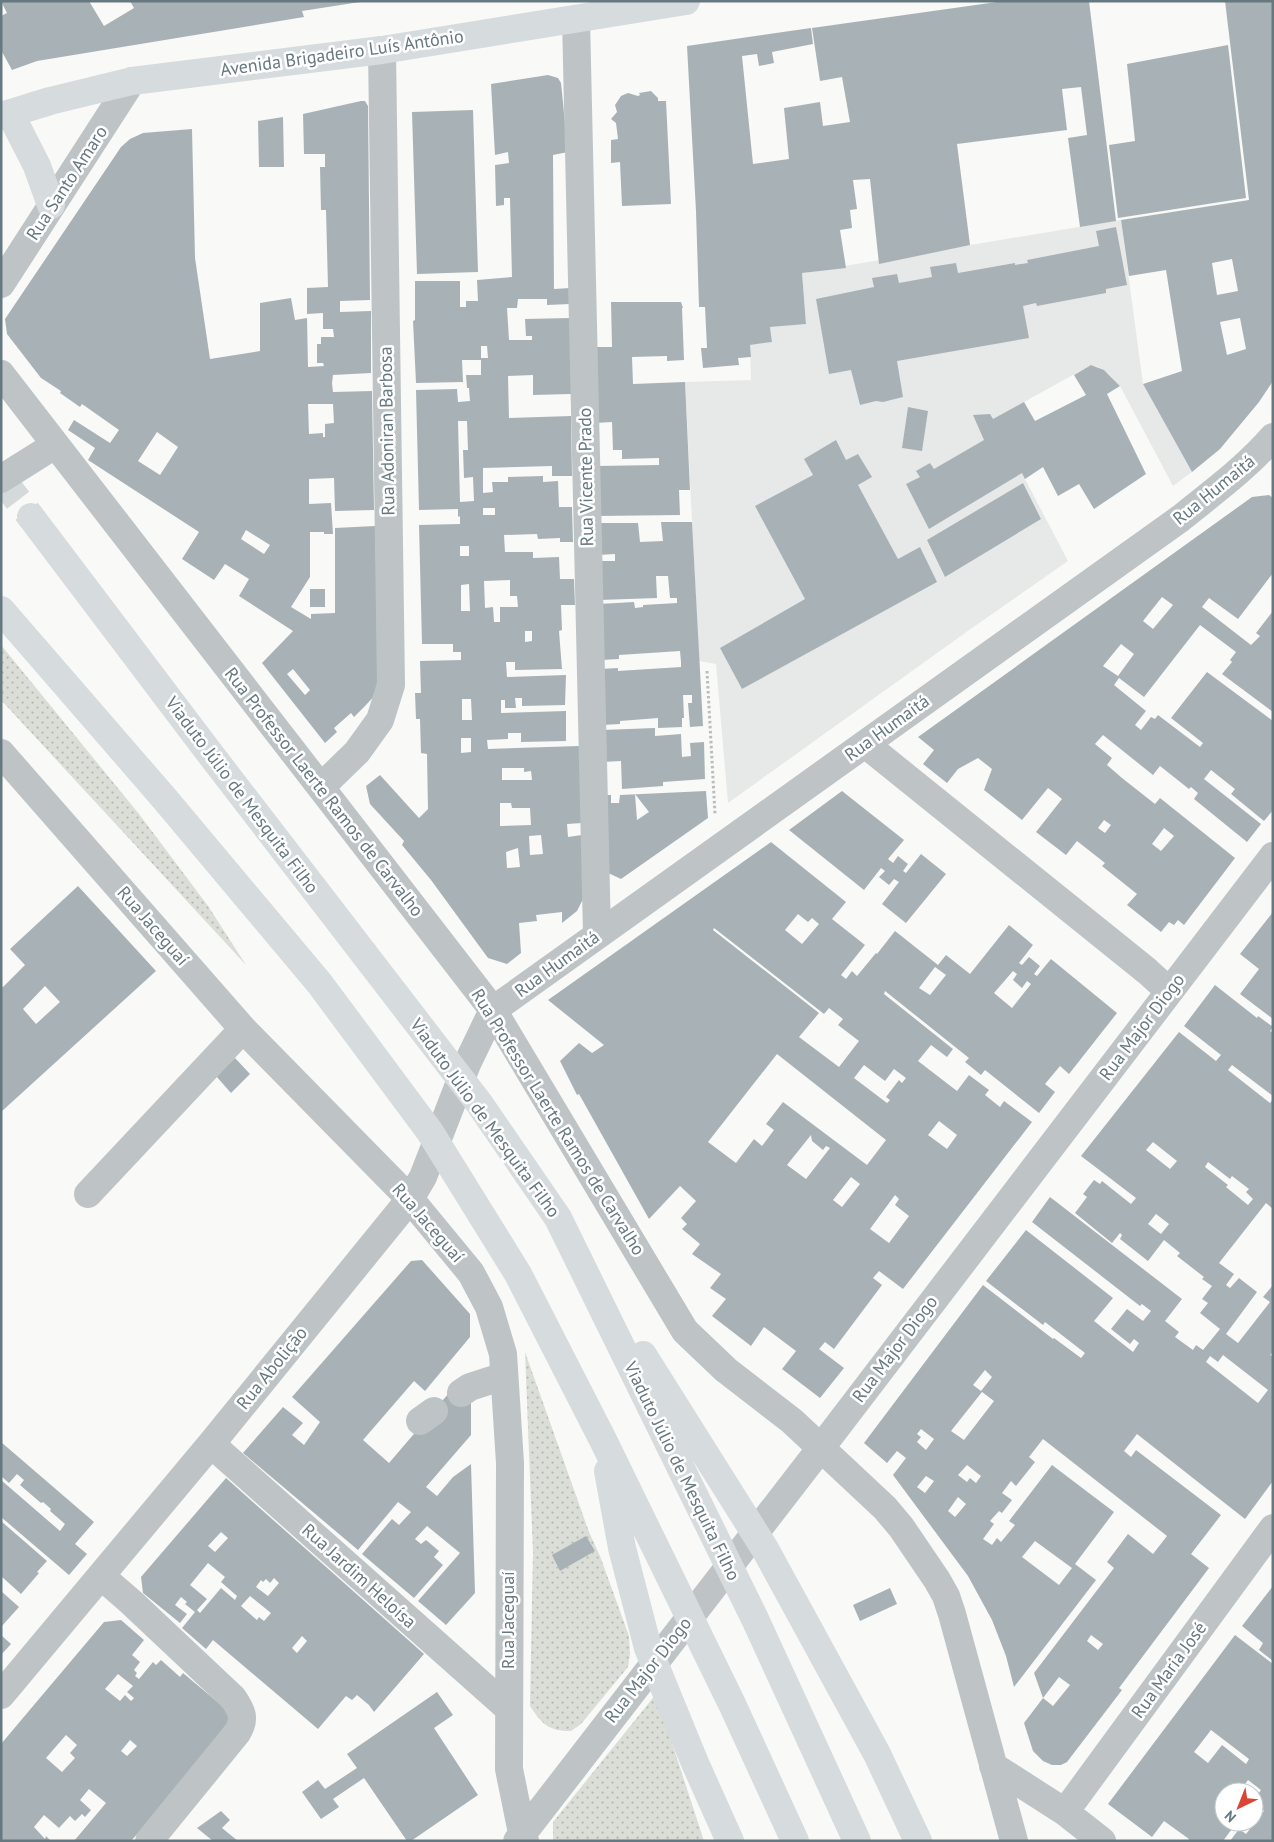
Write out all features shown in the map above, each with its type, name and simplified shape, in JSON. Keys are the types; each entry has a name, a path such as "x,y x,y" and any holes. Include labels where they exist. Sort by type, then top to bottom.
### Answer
{"main road":[{"name":"Avenida Brigadeiro Luís Antônio","path":"5,115 50,101 132,81 382,50 523,26 582,12 686,1"},
{"path":"5,115 37,166 51,205"},
{"name":"Viaduto Júlio de Mesquita Filho","path":"31,517 208,751 479,1103 558,1218 755,1619 857,1841"},
{"path":"1,610 164,798 320,984 430,1132 518,1274 603,1440 732,1704 795,1841"},
{"path":"558,1218 765,1549 877,1754 918,1841"},
{"path":"603,1440 622,1548 648,1648 695,1763 730,1841"}],"street":[{"name":"Rua Vicente Prado","path":"582,12 597,935"},
{"name":"Rua Adoniran Barbosa","path":"320,787 357,752 380,720 391,685 382,50"},
{"name":"Rua Santo Amaro","path":"1,284 132,81"},
{"name":"Rua Professor Laerte Ramos de Carvalho","path":"1,374 493,1010 685,1331 726,1370 792,1421 820,1449 847,1471 885,1508 901,1527 946,1596 1014,1841"},
{"path":"1,479 55,446"},
{"name":"Rua Humaitá","path":"493,1010 1181,518 1268,451"},
{"path":"865,744 1147,971 1169,991"},
{"name":"Rua Jaceguaí","path":"1,753 243,1029 410,1199 471,1273 489,1307 503,1354 510,1463 509,1769 521,1838"},
{"name":"Rua Major Diogo","path":"521,1838 1273,856"},
{"name":"Rua Abolição","path":"1,1695 211,1444 410,1199 424,1176 467,1064 493,1010"},
{"path":"88,1194 243,1029"},
{"path":"461,1393 470,1387 504,1376"},
{"name":"Rua Jardim Heloísa","path":"211,1444 508,1708"},
{"name":"Rua Maria José","path":"1065,1812 1273,1528"},
{"path":"101,1576 233,1698 241,1709 243,1718 237,1733 150,1841"},
{"path":"992,1766 1065,1812 1102,1841"}],"path":[{"path":"707,671 713,794 719,847"}],"shaded area":[{"path":"1121,220 1143,384 1192,472 1173,486 1120,386 1109,374 1098,367 1091,365 1024,402 1025,479 1068,561 728,803 716,664 699,661 685,382 751,380 750,345 772,342 770,327 806,323 802,273"},
{"path":"1,645 139,814 208,906 246,965 1,700"},
{"path":"525,1352 589,1532 600,1556 629,1636 630,1654 628,1667 581,1724 571,1731 557,1730 546,1725 538,1718 530,1706 533,1552"},
{"path":"656,1694 704,1841 553,1841 553,1822"}],"building":[{"path":"1,1 89,1 104,26 134,8 130,1 360,2 302,11 304,17 37,61 12,70 1,50 1,16 7,13"},
{"path":"1004,1 1089,1 1116,221 1080,227 1068,138 1087,135 1081,87 1062,89 1067,130 957,144 970,245 879,264 870,179 853,180 857,209 850,210 852,228 840,230 846,268 802,273 806,324 770,327 772,342 750,345 751,357 738,358 739,365 703,368 701,348 707,348 705,307 699,307 687,46 811,28 813,44 772,52 774,63 759,66 757,54 742,56 753,164 789,159 784,108 820,102 823,126 850,122 842,77 820,81 812,28"},
{"path":"1225,1 1273,1 1273,381 1259,402 1220,449 1192,472 1143,384 1182,371 1166,270 1129,276 1121,220 1249,200","holes":["1232,259 1238,291 1217,295 1212,263","1240,318 1246,349 1227,355 1220,322"]},
{"path":"1228,45 1246,198 1118,218 1109,145 1135,141 1127,64"},
{"path":"548,75 558,78 561,83 568,152 553,155 554,289 570,288 570,304 547,305 547,299 518,299 517,308 507,308 509,340 532,340 532,336 526,336 525,319 571,318 571,394 533,395 533,375 508,376 509,418 571,416 572,476 552,476 552,466 483,468 483,493 493,492 492,482 508,482 508,477 543,476 543,482 558,481 559,507 572,507 573,542 560,542 560,538 538,539 537,534 504,535 505,552 533,552 533,558 559,557 560,579 574,579 575,605 561,605 562,630 559,631 562,669 515,670 515,662 506,662 507,677 566,675 565,705 522,706 522,698 515,698 516,708 505,708 505,700 501,700 501,713 566,711 566,741 521,742 521,733 508,733 508,739 487,740 488,749 579,746 582,823 567,824 568,837 582,835 584,897 577,911 562,923 562,912 536,915 537,921 519,923 521,953 507,964 488,958 431,880 402,845 404,841 370,804 366,786 380,775 419,818 428,809 427,754 421,753 420,719 416,719 415,693 421,693 420,661 461,660 461,652 453,652 453,644 422,644 419,525 460,524 460,516 458,517 458,509 419,510 416,390 457,389 458,402 470,401 466,375 481,375 481,360 462,360 463,382 416,383 413,321 415,320 415,281 460,281 460,307 466,307 466,301 478,301 477,280 512,277 510,198 504,198 504,205 496,206 495,165 509,163 508,152 495,155 491,84","holes":["481,346 487,346 488,358 481,358","458,421 467,421 468,450 463,450 464,478 473,477 474,501 460,502","483,508 495,508 495,515 483,515","460,546 469,546 469,556 460,556","510,580 510,596 517,596 518,607 500,607 500,622 494,622 493,607 485,608 484,581","469,584 470,611 461,611 461,585","525,631 532,631 532,641 525,642","462,699 471,699 472,720 462,720","461,738 471,738 471,752 461,753","502,768 524,768 524,772 531,771 532,780 502,780","500,803 511,803 512,808 530,808 531,825 500,826","541,835 543,854 530,855 529,836","518,848 520,867 507,868 506,852"]},
{"path":"651,91 658,98 658,101 666,101 671,204 622,206 620,162 611,163 611,140 618,139 616,123 611,119 617,112 615,105 621,96 628,93 638,96 640,95 639,93"},
{"path":"361,101 365,101 368,106 370,300 340,301 340,312 371,311 371,373 333,375 332,383 333,392 372,391 374,510 335,511 334,478 309,479 309,504 331,503 333,534 310,532 310,577 291,607 311,619 311,614 335,613 335,528 375,526 379,686 376,694 354,717 351,713 334,728 337,732 325,743 262,663 293,631 239,596 249,579 225,564 214,580 182,559 199,532 88,460 95,448 68,430 74,420 110,443 119,430 82,404 80,407 60,393 61,391 41,378 7,334 5,319 121,147 130,139 143,133 192,129 195,258 210,359 260,351 260,303 291,298 295,320 307,318 308,367 324,366 323,363 317,363 317,344 321,344 321,337 334,337 333,329 323,329 323,313 307,314 307,288 328,287 326,210 321,210 320,167 325,167 325,154 304,154 303,114","holes":["308,404 333,404 334,423 325,424 325,437 323,437 323,433 309,434","157,432 178,447 160,475 138,461","246,530 270,545 264,554 241,539","293,669 310,690 305,695 287,674"]},
{"path":"473,110 478,272 417,274 412,112"},
{"path":"283,117 284,167 259,167 258,121"},
{"path":"1116,227 1127,285 1106,289 1106,293 1037,306 1036,303 1023,306 1029,338 897,361 903,397 883,402 876,401 860,405 851,370 829,374 816,299 874,287 872,278 897,274 899,283 932,277 930,267 956,263 958,273 1015,263 1015,265 1028,263 1027,260 1099,246 1096,231"},
{"path":"611,302 681,302 683,308 684,360 667,361 667,356 632,357 633,384 685,382 690,490 679,490 680,515 597,516 596,466 659,465 659,458 622,459 622,450 613,450 612,422 595,423 594,347 612,347"},
{"path":"1091,365 1104,370 1120,386 1107,394 1146,474 1094,509 1079,484 1058,496 1043,467 1025,479 1022,473 929,529 906,484 920,477 916,471 930,463 934,469 984,440 973,415 990,414 993,419 1024,402 1035,421 1086,395 1074,375"},
{"path":"908,407 928,411 922,451 902,448"},
{"path":"836,440 846,460 858,454 872,477 858,485 898,559 920,547 937,582 742,689 720,648 805,599 755,506 813,475 804,459"},
{"path":"1023,483 1041,519 945,577 927,540"},
{"path":"1269,495 1273,498 1273,573 1238,619 1209,598 1202,607 1251,645 1260,636 1256,633 1273,611 1273,712 1222,674 1232,662 1230,660 1236,652 1200,625 1144,697 1119,678 1114,685 1146,711 1135,725 1141,730 1151,717 1155,719 1158,715 1200,747 1203,743 1171,718 1207,672 1273,721 1273,810 1264,821 1231,794 1235,789 1211,770 1204,779 1261,824 1247,842 1194,799 1198,793 1191,787 1189,789 1160,766 1153,775 1103,735 1095,744 1112,758 1107,765 1122,778 1155,804 1160,798 1235,858 1184,925 1178,920 1174,925 1169,922 1161,932 1127,905 1137,894 1102,866 1105,863 1077,841 1066,855 1036,832 1062,799 1056,794 1048,788 1022,820 984,790 992,769 978,758 958,769 947,783 923,764 934,750 918,737 1252,497","holes":["1162,597 1173,605 1153,629 1143,621","1121,644 1134,654 1118,676 1103,666","1104,820 1111,825 1105,833 1098,828","1164,828 1174,836 1161,851 1152,844"]},
{"path":"661,522 692,522 703,726 690,727 688,703 692,703 692,695 683,695 684,718 682,718 682,727 658,728 658,718 620,721 620,724 602,725 600,669 618,668 618,671 681,667 681,662 680,651 619,655 619,659 601,660 599,604 634,602 635,608 643,607 643,605 677,603 677,598 670,598 668,576 656,576 657,598 599,600 598,561 615,561 615,554 598,555 598,523 638,523 640,542 663,541"},
{"path":"310,589 325,589 325,607 310,607"},
{"path":"655,728 655,736 681,734 682,757 691,756 690,743 704,742 705,779 663,782 663,786 622,789 621,761 602,762 602,730"},
{"path":"706,791 708,818 621,879 604,871 603,795 611,795 611,803 619,803 620,795 635,794","holes":["635,794 649,812 637,820"]},
{"path":"842,791 904,840 888,859 893,863 898,856 908,864 903,871 906,873 921,854 946,874 906,923 882,904 899,882 894,879 889,885 879,877 885,871 881,868 864,890 789,830"},
{"path":"771,842 846,902 832,919 865,945 841,975 846,979 852,971 857,976 895,931 938,965 946,955 970,974 1009,925 1033,945 1019,963 1022,965 1029,957 1040,966 1034,974 1037,976 1051,959 1117,1013 1069,1074 1060,1066 1045,1084 1055,1092 1039,1113 985,1070 981,1075 965,1062 969,1058 885,991 884,994 953,1049 947,1057 931,1045 918,1061 957,1091 969,1075 989,1090 985,1095 1000,1107 1004,1101 1032,1122 903,1289 879,1271 873,1278 882,1285 834,1349 825,1342 819,1349 844,1368 820,1398 782,1369 796,1351 764,1327 751,1346 712,1316 726,1299 710,1288 721,1274 692,1254 700,1244 682,1229 687,1224 681,1218 696,1201 680,1186 649,1219 579,1094 577,1095 560,1061 579,1043 592,1053 604,1045 548,1000","holes":["798,914 808,922 812,918 819,924 802,944 785,930","714,928 824,1014 829,1008 843,1019 838,1025 859,1041 839,1067 799,1037 819,1013 713,930","935,967 946,975 930,995 919,988","1013,971 1017,974 1013,980 1022,988 1027,981 1031,984 1012,1008 994,993","777,1054 886,1140 867,1165 783,1102 766,1124 774,1130 762,1146 754,1139 736,1163 708,1142","864,1065 885,1081 894,1069 906,1078 902,1083 899,1080 886,1097 890,1100 887,1103 854,1078","939,1121 957,1135 947,1149 928,1135","811,1135 812,1141 823,1150 826,1146 830,1148 806,1179 787,1165","851,1177 860,1184 842,1207 833,1200","895,1195 899,1199 895,1205 909,1216 889,1243 870,1229"]},
{"path":"78,886 156,971 1,1112 1,986 3,987 25,965 10,949","holes":["45,986 60,1002 36,1024 23,1009"]},
{"path":"1273,912 1273,1019 1240,994 1259,969 1240,954"},
{"path":"1215,985 1257,1018 1258,1016 1273,1027 1270,1031 1273,1033 1273,1096 1232,1065 1228,1070 1270,1103 1273,1099 1273,1209 1266,1203 1219,1263 1234,1274 1226,1285 1230,1288 1239,1278 1257,1292 1226,1334 1238,1343 1270,1302 1263,1297 1273,1285 1273,1352 1270,1355 1273,1356 1273,1481 1245,1519 1137,1434 1124,1451 1131,1457 1136,1450 1221,1515 1191,1554 1209,1568 1119,1688 1122,1690 1067,1762 1061,1765 1052,1765 1043,1761 1033,1751 1024,1723 1043,1698 1034,1673 1114,1568 1107,1562 1128,1534 1153,1554 1167,1536 1043,1439 1029,1457 1035,1462 1016,1486 1011,1481 1002,1493 1012,1500 1002,1513 999,1511 990,1521 994,1524 983,1539 992,1545 997,1538 1001,1542 1015,1525 1009,1521 1052,1465 1114,1512 1075,1564 1096,1580 1014,1687 1006,1656 992,1620 968,1576 893,1475 906,1458 897,1451 887,1463 864,1443 983,1285 1081,1358 1085,1353 1045,1322 1043,1325 986,1281 1026,1230 1113,1298 1094,1321 1133,1352 1139,1343 1134,1339 1130,1344 1111,1329 1127,1309 1143,1321 1151,1311 1142,1304 1140,1306 1032,1222 1050,1197 1182,1299 1165,1321 1179,1332 1175,1337 1193,1350 1196,1345 1203,1350 1220,1329 1200,1313 1208,1303 1202,1299 1212,1286 1202,1279 1204,1277 1177,1256 1180,1253 1164,1240 1148,1261 1120,1239 1122,1235 1120,1233 1112,1243 1075,1213 1087,1197 1083,1194 1094,1180 1100,1184 1102,1181 1131,1204 1136,1198 1081,1156 1179,1032 1216,1061 1221,1055 1184,1026","holes":["1153,1142 1177,1161 1170,1169 1146,1150","1208,1162 1230,1179 1232,1176 1249,1189 1246,1192 1253,1199 1248,1205 1226,1187 1228,1185 1205,1167","1156,1214 1169,1224 1161,1234 1148,1224","1223,1355 1268,1390 1258,1403 1206,1362 1210,1356 1218,1362","985,1370 992,1377 981,1391 973,1385","982,1392 994,1401 964,1440 951,1431","921,1429 934,1439 926,1450 917,1442 921,1437 917,1434","967,1465 981,1476 976,1483 970,1478 967,1482 958,1475","926,1476 934,1481 925,1493 917,1487","958,1497 966,1504 955,1517 948,1511","1035,1541 1072,1568 1059,1585 1022,1557","1091,1635 1103,1644 1098,1650 1087,1641","1059,1677 1070,1685 1053,1706 1043,1698"]},
{"path":"235,1058 250,1074 231,1093 216,1076"},
{"path":"422,1260 470,1314 470,1337 425,1391 414,1381 363,1440 389,1463 455,1386 471,1399 471,1435 426,1487 437,1496 453,1477 471,1464 475,1593 446,1625 418,1601 460,1553 427,1526 415,1539 421,1544 426,1540 439,1551 434,1557 443,1565 414,1598 362,1554 392,1519 399,1525 411,1512 398,1502 358,1550 243,1453 283,1407 303,1423 292,1435 304,1445 320,1422 292,1397 411,1261"},
{"path":"1,1442 94,1522 75,1544 87,1554 69,1575 1,1517 1,1480 60,1531 65,1524 43,1502 41,1503 20,1485 24,1480 17,1474 9,1483 1,1476"},
{"path":"226,1478 424,1654 374,1712 357,1695 352,1700 346,1696 318,1729 213,1640 206,1649 182,1628 195,1612 185,1604 187,1602 181,1597 175,1605 187,1614 180,1623 143,1593 141,1577","holes":["221,1532 228,1538 215,1552 208,1546","208,1563 225,1577 221,1582 237,1596 235,1600 221,1588 200,1613 197,1610 207,1599 190,1585","274,1578 279,1583 268,1596 256,1587 261,1580 263,1582 266,1579 270,1583","250,1596 271,1613 264,1621 259,1617 257,1620 241,1606","302,1636 307,1641 297,1653 292,1648"]},
{"path":"1,1521 47,1561 21,1594 1,1576"},
{"path":"586,1536 595,1551 560,1571 552,1555"},
{"path":"1273,1586 1273,1661 1259,1650 1263,1643 1242,1626"},
{"path":"890,1588 897,1604 860,1621 853,1605"},
{"path":"1,1591 19,1607 1,1627"},
{"path":"121,1620 144,1640 132,1655 140,1662 134,1670 137,1673 135,1676 139,1679 153,1662 156,1665 161,1660 180,1677 183,1673 233,1715 147,1838 139,1832 131,1841 74,1841 106,1803 89,1789 80,1800 91,1810 85,1817 82,1814 75,1821 70,1816 59,1828 44,1815 34,1827 45,1839 46,1836 51,1841 1,1841 1,1744 104,1622","holes":["118,1674 133,1686 127,1692 134,1698 131,1701 125,1695 120,1701 105,1689","66,1735 77,1745 70,1753 75,1758 62,1772 46,1758","130,1740 137,1746 127,1756 121,1751"]},
{"path":"1,1635 11,1644 1,1655"},
{"path":"1235,1635 1273,1664 1273,1841 1230,1841 1237,1832 1246,1834 1248,1832 1264,1832 1264,1782 1251,1782 1248,1780 1247,1782 1214,1782 1214,1832 1230,1832 1223,1841 1188,1841 1189,1839 1164,1821 1152,1837 1108,1804","holes":["1211,1730 1249,1759 1246,1764 1222,1745 1208,1763 1194,1752"]},
{"path":"437,1692 453,1715 434,1728 478,1795 411,1841 407,1841 364,1778 333,1799 339,1807 321,1819 302,1792 318,1780 325,1789 357,1768 347,1754"},
{"path":"221,1811 230,1820 222,1828 238,1841 213,1841 197,1828"}],"tunnel":[{"path":"1,478 31,517"}]}
